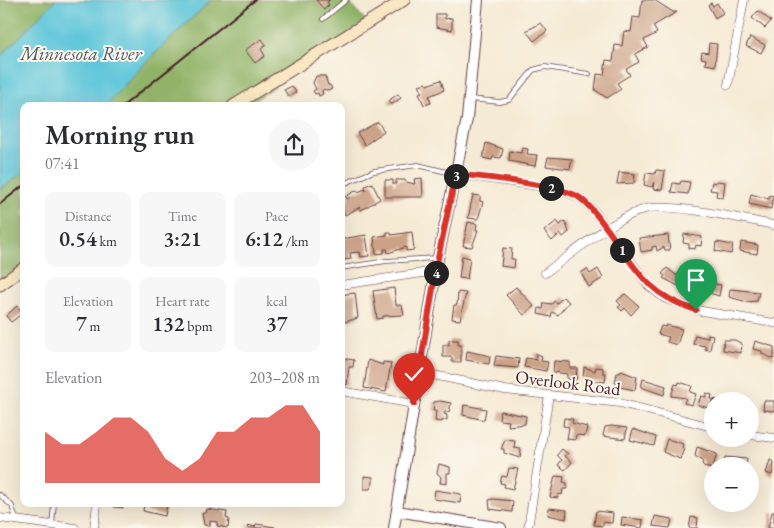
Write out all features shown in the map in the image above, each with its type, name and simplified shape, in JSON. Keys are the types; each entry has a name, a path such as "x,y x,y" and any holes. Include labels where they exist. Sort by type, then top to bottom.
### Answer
{"main road":[{"path":"239,102 392,3 404,0"},
{"path":"0,285 20,271"}],"street":[{"path":"394,528 438,258 470,99 478,0"},
{"path":"728,85 744,0"},
{"path":"456,174 559,189 579,197 595,212 649,286 664,298 696,310 774,323"},
{"path":"545,273 623,219 647,208 672,208 774,225"},
{"path":"345,284 436,271"},
{"name":"Overlook Road","path":"419,372 505,390 620,403 704,425"},
{"path":"345,392 414,404"},
{"path":"528,528 549,395"},
{"path":"759,436 774,438"},
{"path":"94,528 97,507"},
{"path":"396,511 502,528"},
{"path":"0,518 75,528"}],"lane":[{"path":"323,19 346,0"},
{"path":"470,99 500,102 509,100 533,70 545,67 589,74"},
{"path":"345,183 374,171 418,165 456,174"},
{"path":"345,267 386,261 438,258"},
{"path":"0,494 12,506 16,520"},
{"path":"52,525 54,507"}],"green space":[{"path":"0,0 56,0 0,57"},
{"path":"211,0 347,0 366,21 253,102 109,102 145,63"},
{"path":"20,175 20,269 0,283 0,189"}],"water":[{"name":"Minnesota River","path":"56,0 211,0 145,63 109,102 20,102 20,175 0,189 0,57"}],"building":[{"path":"316,0 330,0 327,2 329,5 324,10"},
{"path":"642,0 654,0 673,12 677,12 653,26 657,33 644,40 648,47 635,54 639,62 626,69 630,75 617,83 621,89 607,98 595,90 597,74 604,75 606,60 613,61 615,45 622,46 624,31 631,32 633,17 640,18"},
{"path":"711,3 713,6 717,3 723,13 715,18 708,5"},
{"path":"758,11 771,21 765,28 752,18"},
{"path":"436,14 445,14 445,19 452,18 452,30 436,27"},
{"path":"541,23 547,31 534,41 526,31"},
{"path":"750,37 765,45 761,53 746,46"},
{"path":"262,39 266,45 261,49 265,56 255,63 245,50"},
{"path":"709,43 717,44 715,66 705,64 706,59 701,58 702,52 708,53"},
{"path":"316,76 325,76 328,85 332,89 328,91 324,89 322,91 323,94 319,96 318,93 315,94 313,91 316,89 313,83"},
{"path":"441,80 444,90 429,96 431,103 424,105 419,93 422,92 419,85 426,83 427,85"},
{"path":"292,86 296,92 289,97 284,90"},
{"path":"398,94 401,98 391,105 388,101"},
{"path":"378,122 384,131 365,145 357,133"},
{"path":"486,143 503,149 501,158 493,157 492,160 483,158"},
{"path":"522,148 528,149 527,154 537,155 535,166 509,161 510,151 521,153"},
{"path":"548,157 572,159 570,169 546,166"},
{"path":"656,170 665,171 662,190 653,189 654,182 652,187 644,185 646,173 655,174"},
{"path":"619,172 635,174 634,183 617,184"},
{"path":"422,178 423,197 385,197 385,180 393,180 393,184 396,184 396,180 405,180 415,184 414,179"},
{"path":"681,181 690,182 688,194 671,192 673,183 680,184"},
{"path":"716,181 725,182 723,198 716,196 717,191 710,190 712,182 716,183"},
{"path":"372,183 380,199 361,210 360,207 345,215 345,196 347,199 350,197 348,195 357,190 358,192 365,189 366,191 365,186"},
{"path":"751,194 769,199 770,195 773,196 771,209 749,204"},
{"path":"473,195 480,196 480,201 483,202 478,219 468,218"},
{"path":"557,221 560,225 565,221 569,232 563,237 560,233 552,241 544,231"},
{"path":"468,222 477,224 476,230 478,230 472,247 463,246"},
{"path":"387,232 391,232 391,235 412,232 414,250 406,251 406,247 388,253 387,249 384,249 384,253 376,254 374,237 387,235"},
{"path":"684,234 702,237 701,246 696,245 695,249 689,248 689,244 683,243"},
{"path":"366,235 369,256 361,257 360,252 350,253 351,259 345,260 345,238"},
{"path":"668,235 670,250 665,250 664,247 657,251 656,246 652,247 652,250 641,252 639,238"},
{"path":"716,242 733,245 731,254 715,251"},
{"path":"741,242 758,245 757,254 740,251"},
{"path":"503,248 512,249 511,259 515,259 514,268 501,266"},
{"path":"462,256 470,258 467,279 459,278"},
{"path":"667,268 684,281 680,287 663,278 665,276 662,274"},
{"path":"587,269 590,274 598,269 603,278 589,287 581,273"},
{"path":"709,279 715,280 714,284 721,285 719,296 700,290 701,282 708,283"},
{"path":"516,287 534,306 524,315 506,295"},
{"path":"394,288 396,305 402,305 404,315 383,316 383,318 377,319 373,291"},
{"path":"730,289 759,292 757,301 747,302 729,297"},
{"path":"458,292 466,293 460,320 452,319 454,305 457,305"},
{"path":"355,293 358,318 345,322 345,294"},
{"path":"625,294 639,306 631,315 625,308 622,311 618,307 621,305 617,301"},
{"path":"563,297 569,302 558,315 552,312 551,317 538,314 539,308 543,309 544,303 552,304 554,301 557,303"},
{"path":"17,306 20,310 20,315 11,322 6,316"},
{"path":"666,325 682,329 677,345 667,342 669,337 658,334 661,326 666,327"},
{"path":"708,334 713,335 710,350 705,349 706,346 693,344 695,335 708,338"},
{"path":"449,340 458,340 458,345 461,345 461,362 452,362 452,357 443,357 443,345 449,345"},
{"path":"724,340 735,340 742,344 741,353 723,350"},
{"path":"755,341 774,347 774,359 762,354 762,351 753,349"},
{"path":"467,351 490,356 489,364 466,360"},
{"path":"535,353 542,356 541,361 548,362 546,371 524,367 526,358 537,360"},
{"path":"496,356 519,359 518,368 494,366"},
{"path":"345,359 354,360 353,367 349,367 347,385 345,385"},
{"path":"368,360 383,365 383,362 391,363 386,392 364,388"},
{"path":"554,361 570,362 570,368 577,368 576,380 567,379 567,374 553,372"},
{"path":"584,367 595,371 596,367 603,368 603,373 606,373 605,382 583,379"},
{"path":"621,371 637,377 635,390 620,387 621,384 615,383 617,373"},
{"path":"643,379 666,386 664,395 641,387"},
{"path":"679,382 692,386 690,392 696,394 692,405 684,403 686,398 671,396 675,384 678,385"},
{"path":"701,396 704,397 704,407 698,405"},
{"path":"764,401 774,401 774,411 763,410"},
{"path":"434,402 451,403 449,412 444,414 447,415 447,420 442,422 435,421 436,411 433,411"},
{"path":"464,405 486,409 484,420 463,415"},
{"path":"500,411 526,416 525,424 508,426 509,421 499,420"},
{"path":"564,418 573,419 572,423 587,427 585,436 576,435 575,440 567,439 569,427 563,426"},
{"path":"605,427 627,428 625,439 603,436"},
{"path":"633,429 656,437 654,446 630,440"},
{"path":"667,439 683,444 682,448 684,449 680,459 663,452"},
{"path":"505,440 515,441 514,448 521,449 520,458 504,453 504,449 501,449"},
{"path":"697,447 717,454 716,457 704,457 704,466 702,464 703,461 695,456"},
{"path":"562,449 568,454 565,456 572,462 565,470 558,465 562,460 557,455"},
{"path":"770,460 774,462 772,475 766,473"},
{"path":"439,464 450,467 450,473 447,473 447,484 440,483 441,477 437,473"},
{"path":"509,468 518,469 513,489 504,487 505,484 500,483 502,476 507,477"},
{"path":"364,476 373,477 370,489 364,489"},
{"path":"555,476 564,477 563,482 567,483 567,489 563,489 562,495 559,494 558,498 550,497"},
{"path":"435,490 461,494 460,503 434,499"},
{"path":"489,500 513,501 512,512 490,509"},
{"path":"144,507 166,507 165,516 143,511"},
{"path":"549,508 567,510 566,519 548,515"},
{"path":"207,509 227,512 226,518 229,519 228,528 217,526 217,522 210,521 210,526 204,525 202,513 206,513"},
{"path":"596,511 613,513 612,523 603,522 603,526 594,525"},
{"path":"772,512 774,512 774,528 768,528"},
{"path":"655,516 672,519 670,528 653,526"},
{"path":"622,517 643,520 642,528 621,525"},
{"path":"691,517 698,518 697,528 689,528"},
{"path":"256,524 275,528 247,528 248,525 255,527"}],"railway":[{"path":"128,102 255,0"},
{"path":"0,204 20,188"}],"route":[{"path":"414,404 438,258 456,174 559,189 579,197 595,212 649,286 664,298 696,310"}]}
